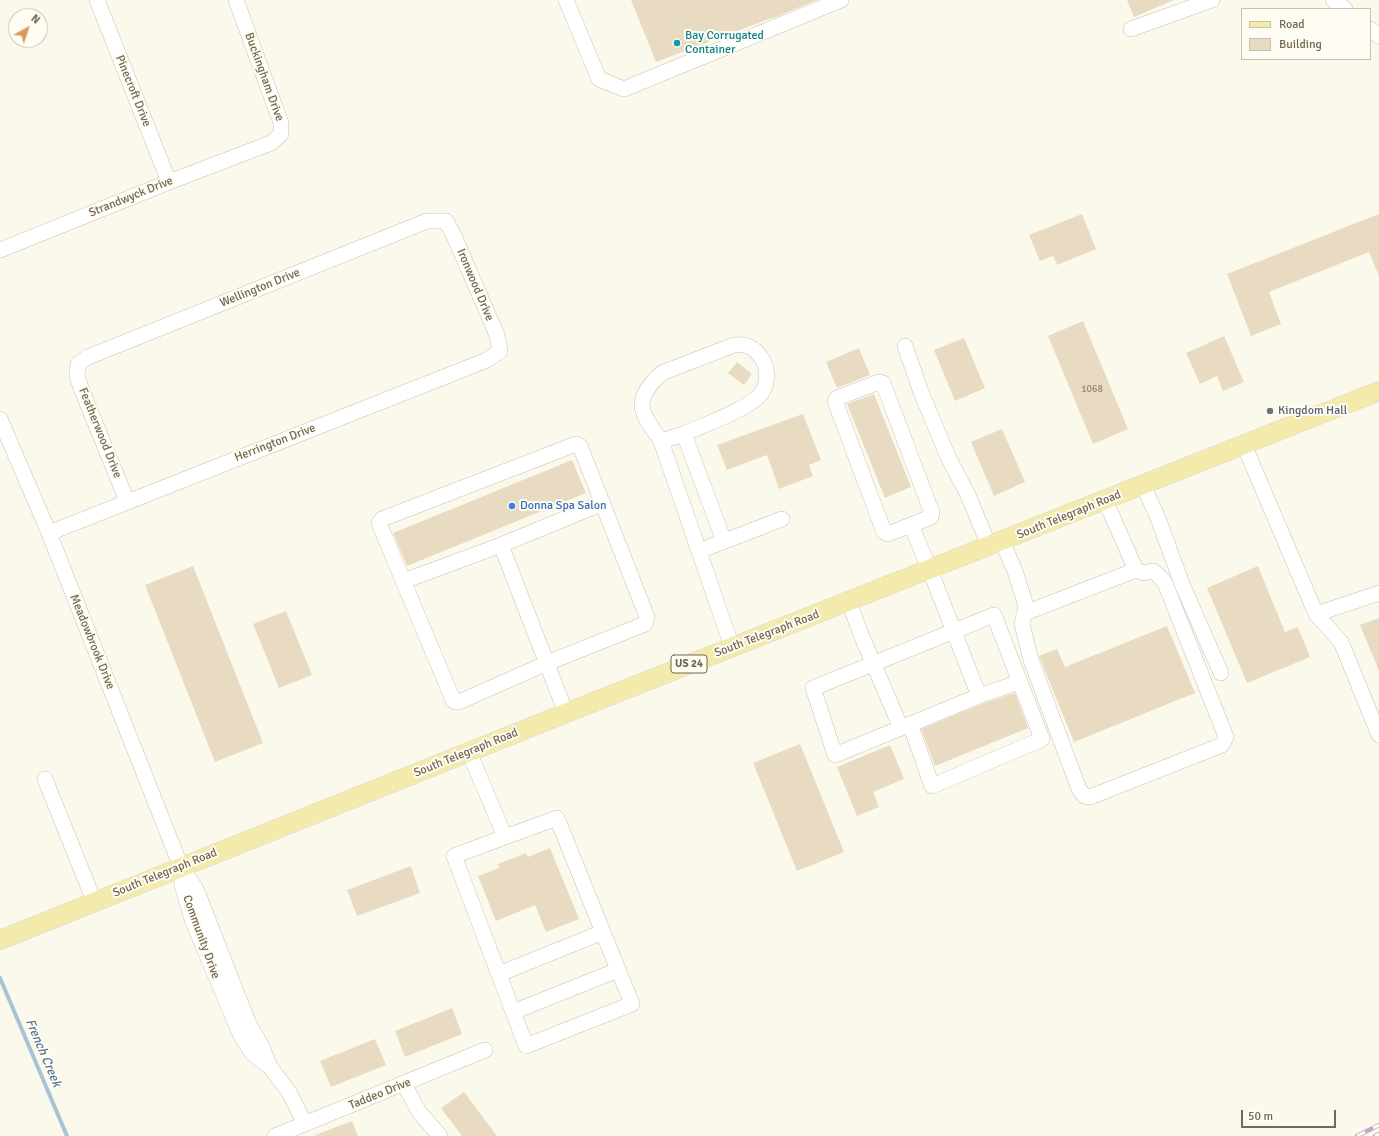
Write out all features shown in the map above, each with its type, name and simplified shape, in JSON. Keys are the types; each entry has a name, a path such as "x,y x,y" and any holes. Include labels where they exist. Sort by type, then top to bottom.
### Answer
{"main road":[{"name":"South Telegraph Road","path":"0,940 94,901 566,713 996,544 1379,391"}],"street":[{"name":"Pinecroft Drive","path":"96,0 169,182"},
{"name":"Buckingham Drive","path":"236,0 281,123 281,134 271,144 264,146"},
{"path":"566,0 599,79 624,89 841,0"},
{"path":"1131,28 1212,0"},
{"path":"1333,0 1344,8"},
{"path":"1371,30 1379,36"},
{"name":"Strandwyck Drive","path":"0,250 169,182 264,146"},
{"name":"Wellington Drive","path":"78,364 95,354 427,221 446,221"},
{"name":"Ironwood Drive","path":"446,221 494,328 500,351"},
{"path":"661,441 684,434 746,406 760,395 766,384 767,369 763,360 746,344 734,345 664,372 655,378 646,390 642,404 646,417 661,441 732,647"},
{"path":"905,346 921,392 948,457 996,544 1015,571 1026,606 1022,624 1031,660 1079,789 1084,796 1090,797 1222,745 1226,737 1165,583 1153,571 1144,573 1136,570 1025,613"},
{"name":"Herrington Drive","path":"49,533 487,360 500,351"},
{"name":"Featherwood Drive","path":"78,364 77,376 81,388 127,501"},
{"path":"879,382 883,384 932,513 931,517 911,525 888,534 884,532 835,401 837,398 879,382"},
{"name":"Meadowbrook Drive","path":"0,419 49,533 181,867"},
{"path":"684,434 724,541"},
{"path":"576,444 580,446 647,620 645,624 547,663 456,702 453,700 404,581 379,523 382,519 576,444"},
{"path":"1244,445 1316,614 1341,642 1379,735"},
{"path":"1143,485 1158,518 1182,584 1221,673"},
{"path":"1105,500 1136,570"},
{"path":"404,581 501,545 602,503"},
{"path":"699,551 782,519"},
{"path":"911,525 979,696"},
{"path":"501,545 566,713"},
{"path":"1316,614 1379,593"},
{"path":"849,602 874,663 905,726 932,786 1042,739 994,615 874,663 813,688 835,755 905,726 979,696 1019,682"},
{"path":"469,752 505,837"},
{"path":"45,779 94,901"},
{"path":"557,818 632,1004 526,1046 454,856 505,837 557,818"},
{"name":"Community Drive","path":"181,867 182,885 193,922 223,977 241,1036 252,1052 270,1067 289,1092 305,1124"},
{"path":"499,974 603,932"},
{"path":"513,1012 618,970"},
{"name":"Taddeo Drive","path":"274,1136 485,1050"},
{"path":"404,1084 420,1112 440,1136"}],"building":[{"name":"Bay Corrugated Container","path":"631,0 817,0 656,62"},
{"path":"1127,0 1174,0 1134,17"},
{"path":"1082,214 1096,249 1057,265 1053,256 1040,261 1029,235"},
{"path":"1379,214 1379,276 1369,252 1269,292 1281,324 1251,336 1227,274"},
{"path":"1083,321 1128,429 1093,444 1048,336"},
{"path":"1224,336 1244,382 1223,391 1217,376 1200,384 1186,353"},
{"path":"964,338 985,388 955,401 934,350"},
{"path":"859,348 870,375 837,388 826,362"},
{"path":"737,362 752,374 744,385 728,373"},
{"path":"874,394 911,487 885,498 847,404"},
{"path":"803,414 821,460 809,465 813,476 779,489 767,455 727,470 717,445"},
{"path":"1002,429 1025,482 994,496 971,442"},
{"path":"572,460 586,493 407,566 393,533"},
{"path":"193,566 263,743 215,762 145,585"},
{"path":"1258,566 1285,632 1298,627 1310,657 1247,683 1207,588"},
{"path":"286,611 312,675 279,688 253,624"},
{"path":"1379,618 1379,671 1360,625"},
{"path":"1167,626 1195,693 1074,742 1039,656 1057,649 1065,667"},
{"path":"1015,693 1028,728 935,766 921,729 982,704"},
{"path":"800,744 844,852 797,871 753,763"},
{"path":"890,745 904,779 873,792 879,807 857,816 837,767"},
{"path":"550,848 579,919 546,932 535,905 496,921 478,876 499,868 498,864 526,853 528,857"},
{"path":"411,866 420,893 357,916 347,890"},
{"path":"452,1008 462,1034 405,1057 395,1031"},
{"path":"375,1039 386,1065 331,1087 320,1061"},
{"path":"464,1092 497,1136 462,1136 441,1108"},
{"path":"352,1121 358,1136 315,1136 315,1135"}],"waterway":[{"name":"French Creek","path":"0,978 67,1136"}],"railway":[{"path":"1357,1136 1379,1125"},
{"path":"1375,1136 1379,1134"}],"place":[{"name":"Bay Corrugated Container","path":"677,43"},
{"name":"Kingdom Hall","path":"1270,411"},
{"name":"Donna Spa Salon","path":"512,506"}]}
